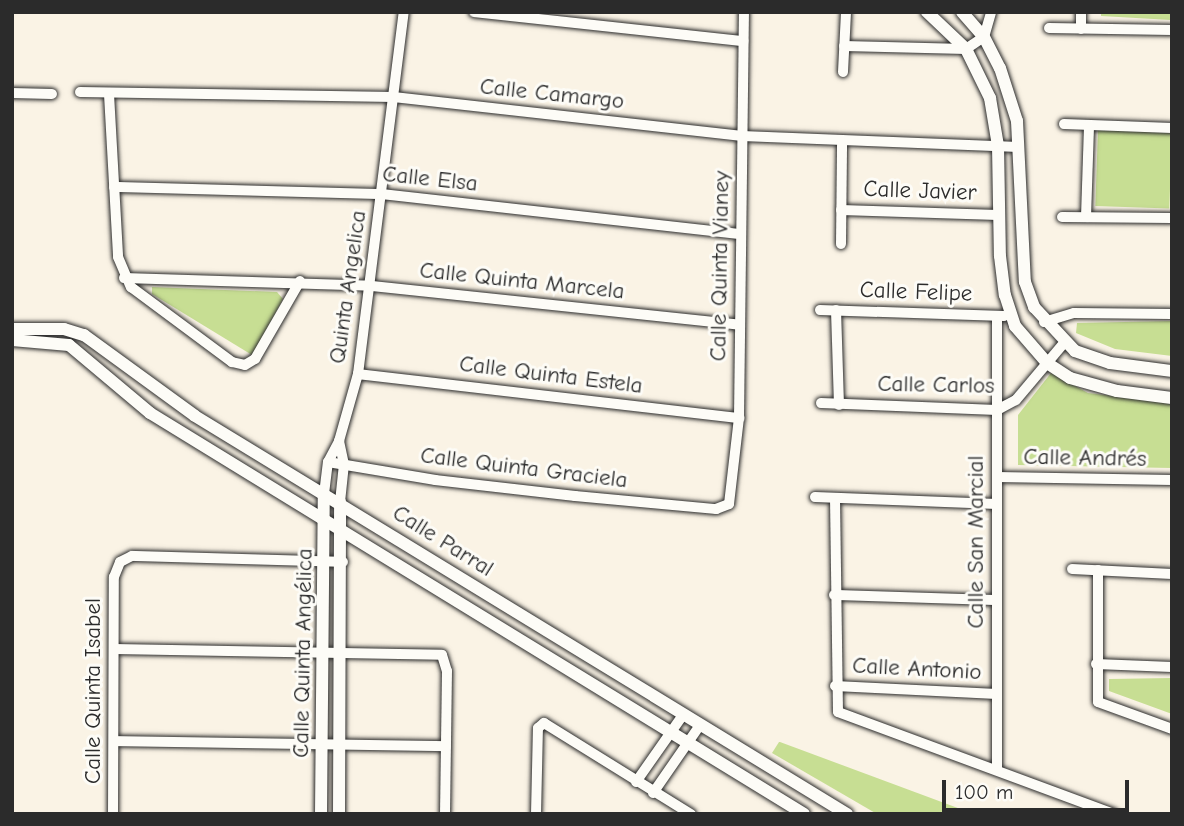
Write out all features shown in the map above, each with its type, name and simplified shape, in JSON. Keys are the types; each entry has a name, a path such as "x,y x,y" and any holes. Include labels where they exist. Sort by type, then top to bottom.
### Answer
{"street":[{"name":"Quinta Angelica","path":"324,494 328,462 340,441 358,374 372,286 404,12"},
{"path":"474,12 743,41"},
{"name":"Calle Quinta Vianey","path":"716,509 725,508 732,498 739,418 744,12"},
{"path":"843,72 846,12"},
{"path":"927,12 966,49 990,98 998,146 998,215 1004,316 1047,363 1091,384 1172,398"},
{"path":"962,12 984,37 1010,95 1019,147 1025,282 1044,323 1064,343 1110,363 1172,371"},
{"path":"844,46 966,49 984,37 991,12"},
{"path":"1081,12 1081,29"},
{"path":"1049,28 1172,30"},
{"name":"Calle Camargo","path":"80,92 394,97 742,136 842,143 1019,147"},
{"path":"12,93 52,94"},
{"path":"109,94 118,257 124,278 239,365 255,359 300,282"},
{"path":"1064,124 1172,128"},
{"path":"1086,217 1089,125"},
{"path":"841,244 842,143"},
{"name":"Calle Elsa","path":"114,187 382,194 741,234"},
{"name":"Calle Javier","path":"841,210 998,215"},
{"path":"1062,217 1172,218"},
{"name":"Calle Quinta Marcela","path":"124,278 372,286 740,325"},
{"name":"Calle Felipe","path":"820,310 1004,316"},
{"path":"836,310 839,405"},
{"path":"1044,323 1074,313 1172,314"},
{"name":"Calle San Marcial","path":"997,768 997,410 1004,316"},
{"name":"Calle Parral","path":"12,329 78,331 195,416 340,502 847,814"},
{"name":"Calle Parral","path":"12,340 69,345 150,414 804,814"},
{"name":"Calle Carlos","path":"821,404 997,410 1009,407 1064,343"},
{"name":"Calle Quinta Estela","path":"358,374 739,418"},
{"name":"Quinta Angelica","path":"340,441 344,464 340,502"},
{"name":"Calle Quinta Graciela","path":"328,462 435,480 716,509"},
{"name":"Calle Andrés","path":"997,477 1172,481"},
{"name":"Calle Quinta Angélica","path":"321,814 326,561 324,494"},
{"path":"816,498 997,504"},
{"path":"835,498 835,686 836,706 841,715 997,768 1114,814"},
{"name":"Calle Quinta Angélica","path":"339,814 343,562 340,502"},
{"name":"Calle Quinta Isabel","path":"113,814 116,568 132,556 326,561"},
{"path":"326,561 343,562"},
{"path":"1072,569 1172,574"},
{"path":"1098,570 1096,695 1100,703 1172,729"},
{"path":"834,595 997,600"},
{"path":"114,649 439,654 446,665 445,814"},
{"path":"1096,664 1172,667"},
{"name":"Calle Antonio","path":"835,686 997,694"},
{"path":"636,782 683,715"},
{"path":"536,814 541,724 691,814"},
{"path":"653,793 700,725"},
{"path":"114,741 446,746"}],"green space":[{"path":"1101,12 1171,12 1171,20 1101,16"},
{"path":"1098,130 1172,133 1169,209 1095,206"},
{"path":"152,287 277,292 283,299 252,355 152,294"},
{"path":"1172,321 1172,356 1115,349 1076,333 1077,323"},
{"path":"1051,373 1088,393 1172,403 1172,468 1018,465 1018,415"},
{"path":"1172,678 1172,714 1109,691 1109,679"},
{"path":"779,742 974,814 877,814 772,753"}]}
